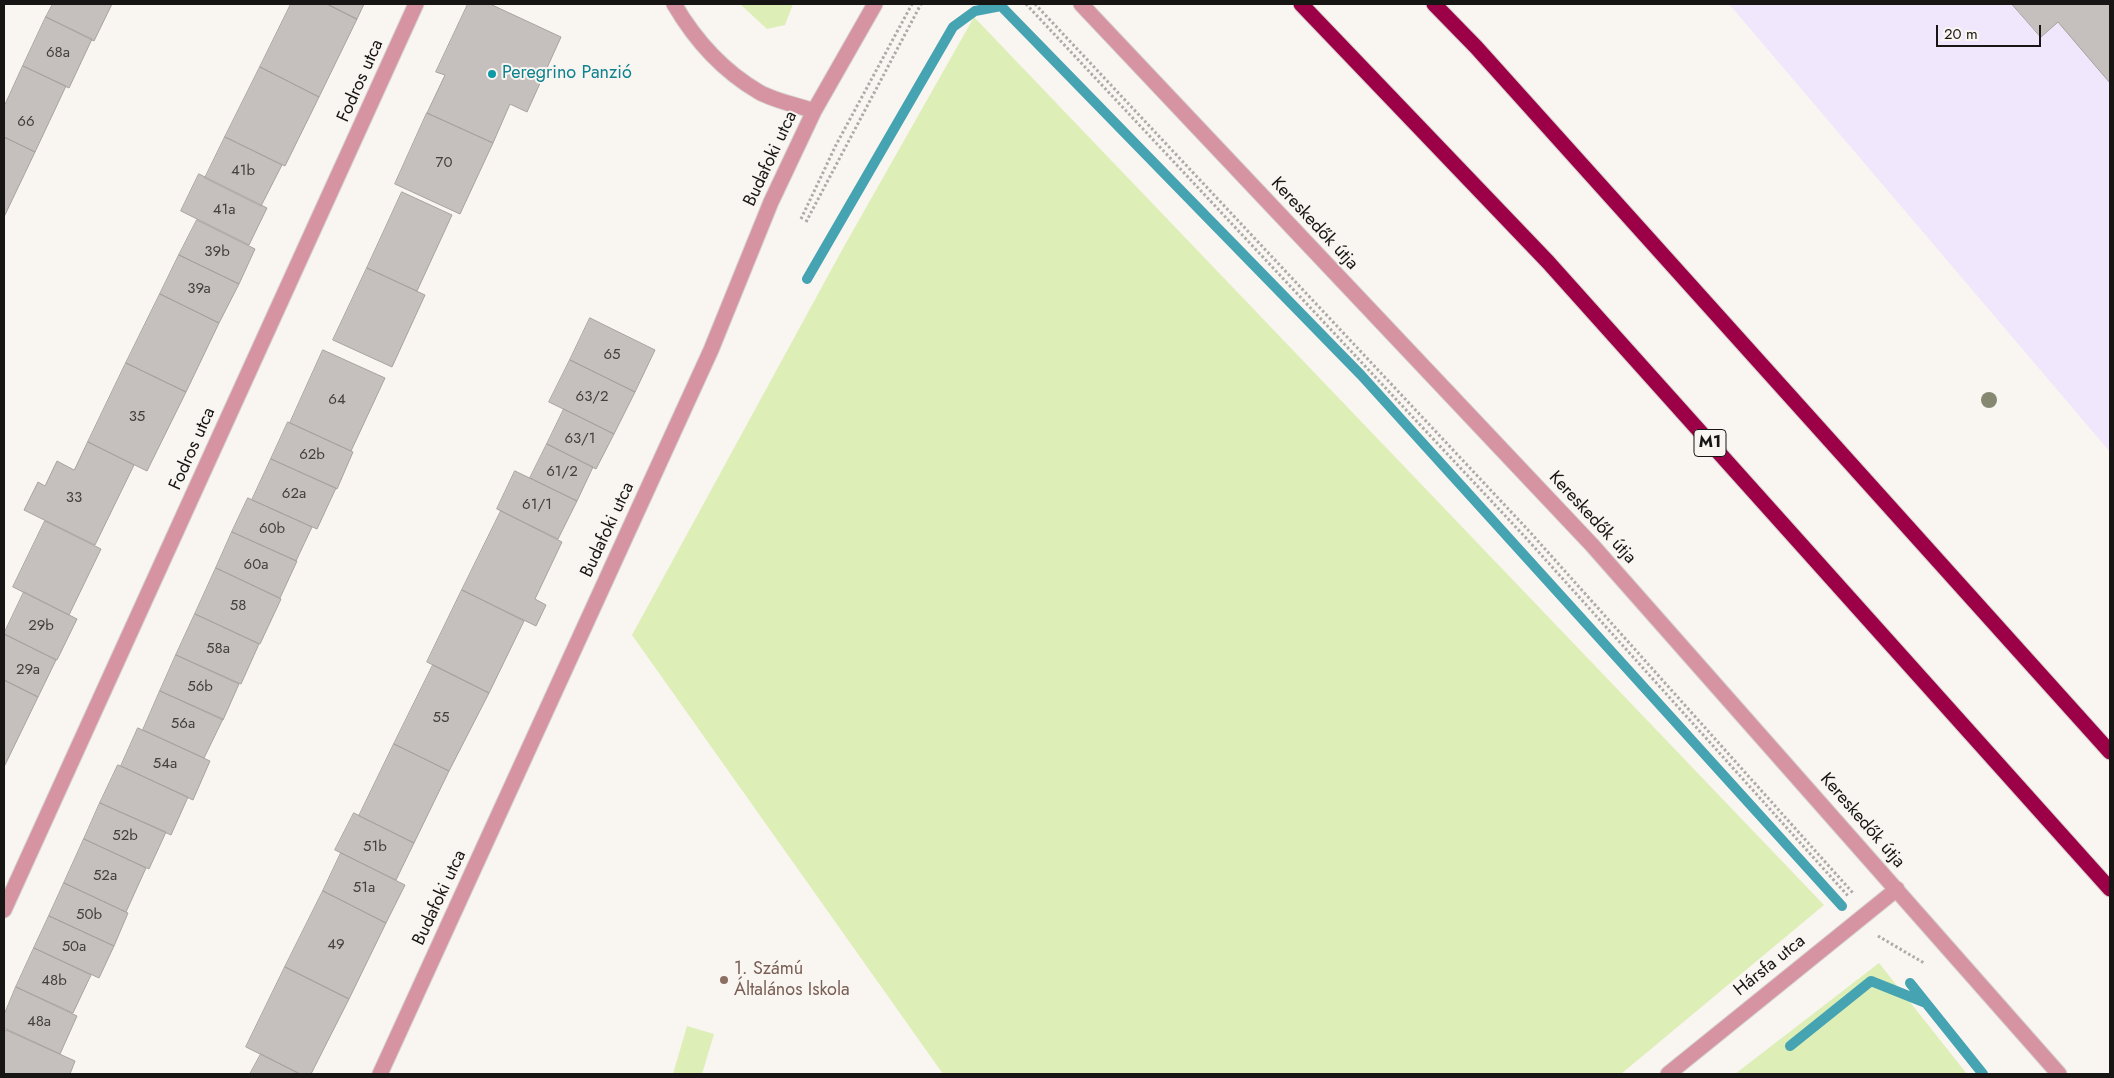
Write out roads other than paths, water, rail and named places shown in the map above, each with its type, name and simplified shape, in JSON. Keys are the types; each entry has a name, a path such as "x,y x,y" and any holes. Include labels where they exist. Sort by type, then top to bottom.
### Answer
{"highway":[{"name":"M1","path":"1301,4 1548,262 2110,889"},
{"path":"1434,4 1496,69 2110,752"}],"street":[{"name":"Fodros utca","path":"4,910 416,4"},
{"path":"674,4 689,30 718,62 760,92 814,111"},
{"name":"Budafoki utca","path":"380,1074 711,350 771,202 814,111 875,4"},
{"name":"Kereskedők útja","path":"1081,4 1592,544 2059,1074"},
{"name":"Hársfa utca","path":"1668,1074 1897,889"}],"waterway":[{"path":"807,279 953,27 975,11 1001,6 1361,375 1842,906"},
{"path":"1790,1046 1871,981 1926,1003"},
{"path":"1910,983 1983,1074"}],"place":[{"name":"Peregrino Panzió","path":"492,74"},
{"name":"1. Számú Általános Iskola","path":"724,980"}]}
